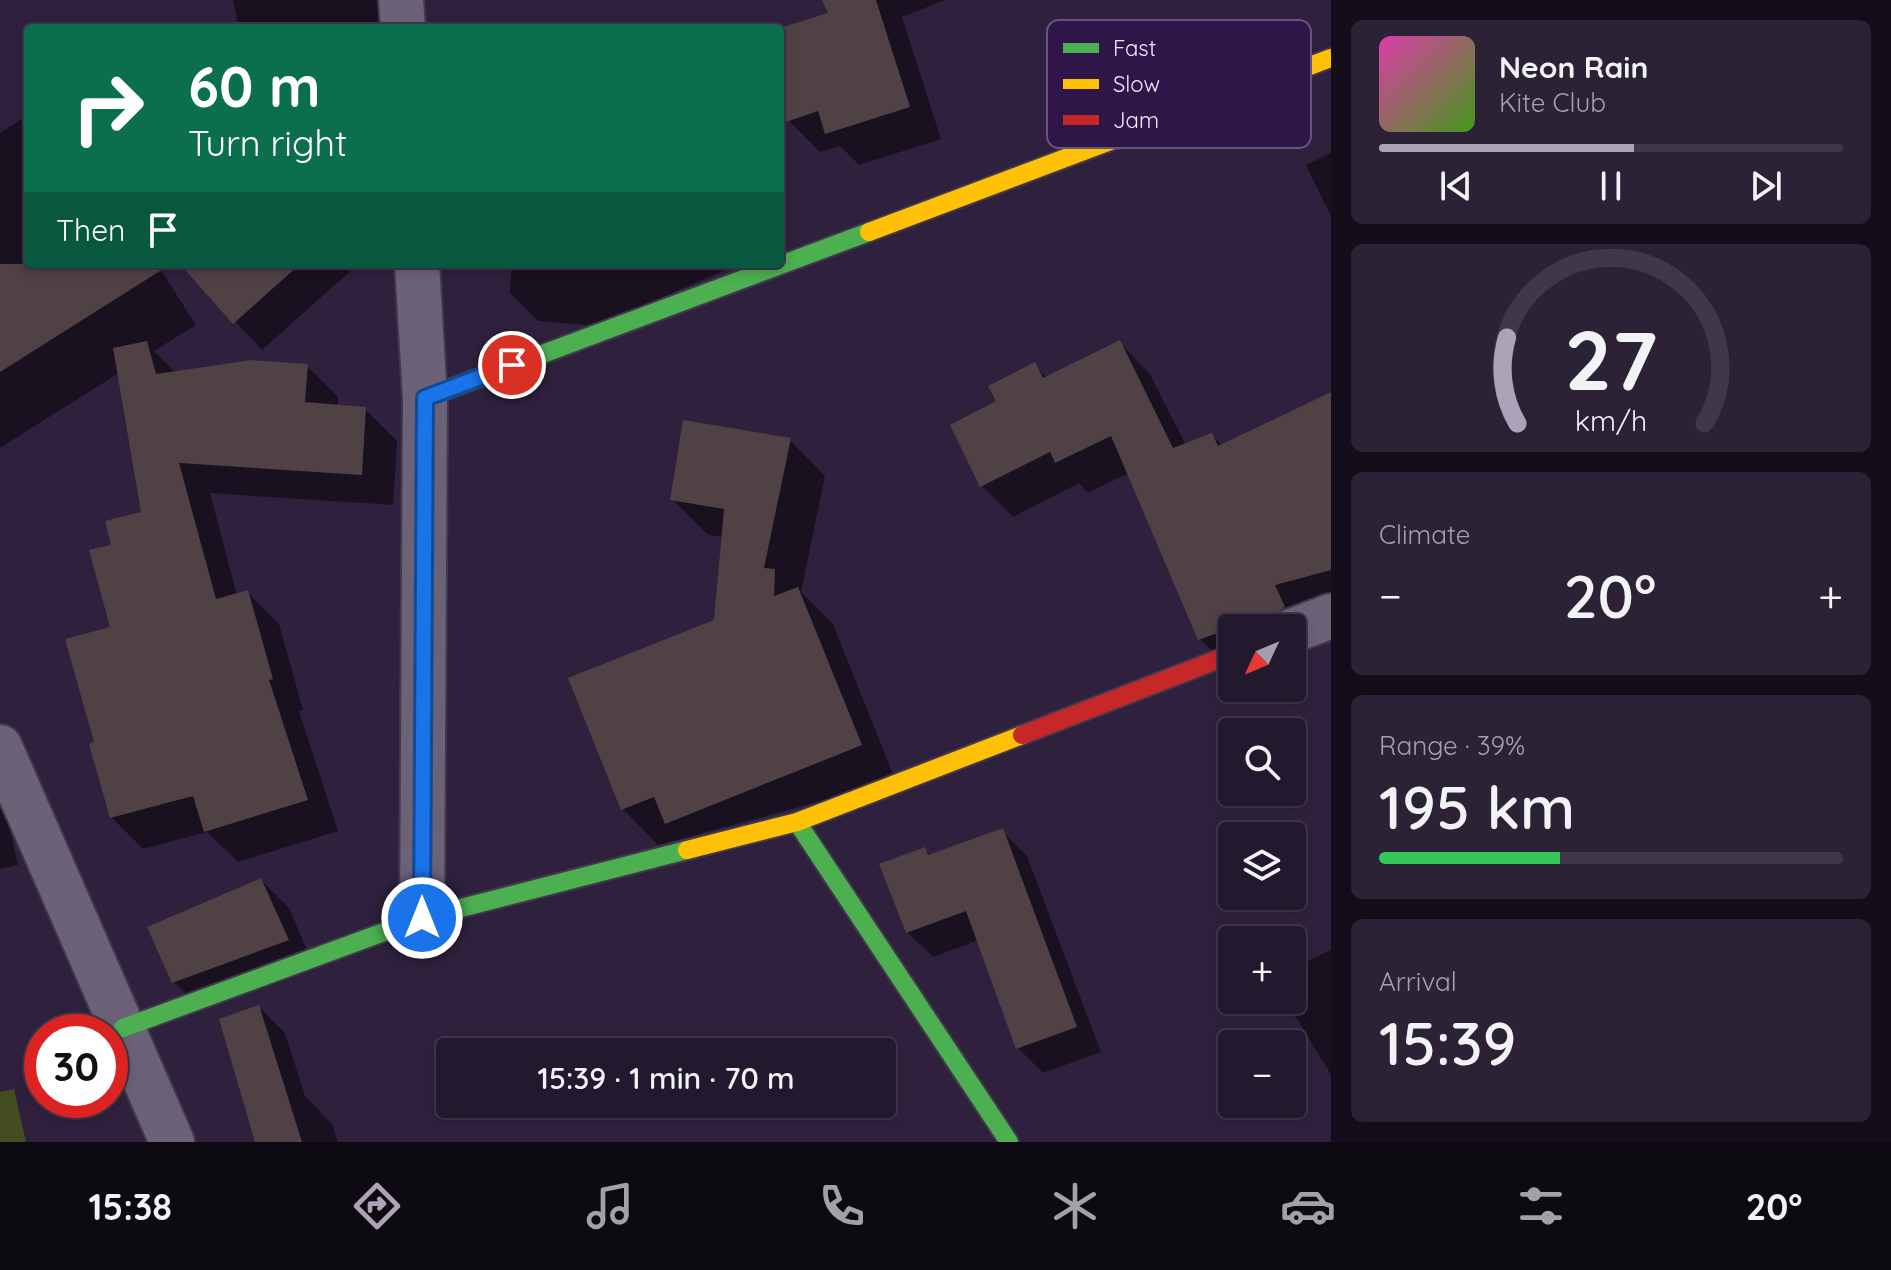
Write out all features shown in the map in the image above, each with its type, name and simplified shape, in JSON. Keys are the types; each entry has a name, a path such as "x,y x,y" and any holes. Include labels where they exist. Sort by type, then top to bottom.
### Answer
{"street":[{"path":"401,0 403,24"},
{"path":"1311,66 1331,58"},
{"path":"784,263 1091,148"},
{"path":"417,268 425,398 422,918"},
{"path":"425,398 771,268"},
{"path":"1306,626 1331,616"},
{"path":"128,1026 422,918 797,822 1218,659"},
{"path":"0,747 117,1014"},
{"path":"797,822 1009,1142"},
{"path":"128,1040 172,1142"}],"green space":[{"path":"14,1089 26,1142 0,1142 0,1092"}],"building":[{"path":"822,0 876,0 910,107 825,134 818,111 784,123 784,27 828,13"},
{"path":"0,264 24,264 24,268 165,268 0,372"},
{"path":"184,268 296,268 233,324"},
{"path":"1120,340 1173,448 1212,433 1218,446 1331,392 1331,570 1275,585 1285,607 1274,614 1218,614 1218,633 1198,640 1111,436 1055,463 1050,452 980,487 950,425 996,401 988,386 1035,362 1043,378"},
{"path":"147,341 156,374 252,360 308,364 305,402 366,407 362,475 179,463 216,599 248,590 273,679 269,680 308,800 204,832 193,796 110,818 89,744 94,742 65,639 110,627 89,550 111,545 105,521 141,512 113,348"},
{"path":"683,420 791,438 764,568 775,569 774,596 798,587 862,745 665,824 654,797 621,810 568,678 714,620 724,509 670,500"},
{"path":"1003,828 1077,1027 1016,1049 966,911 906,933 879,864 925,847 928,855"},
{"path":"261,878 289,940 172,983 147,927"},
{"path":"259,1005 302,1142 255,1142 219,1019"}],"traffic: fast":[{"path":"784,264 869,232"},
{"path":"425,398 773,268"},
{"path":"797,822 1009,1142"},
{"path":"128,1026 422,918 687,850"}],"traffic: slow":[{"path":"1311,66 1331,58"},
{"path":"869,232 1092,148"},
{"path":"687,850 797,822 1022,735"}],"traffic: jam":[{"path":"1022,735 1218,659"}],"route":[{"path":"422,918 425,398 512,365"}]}
